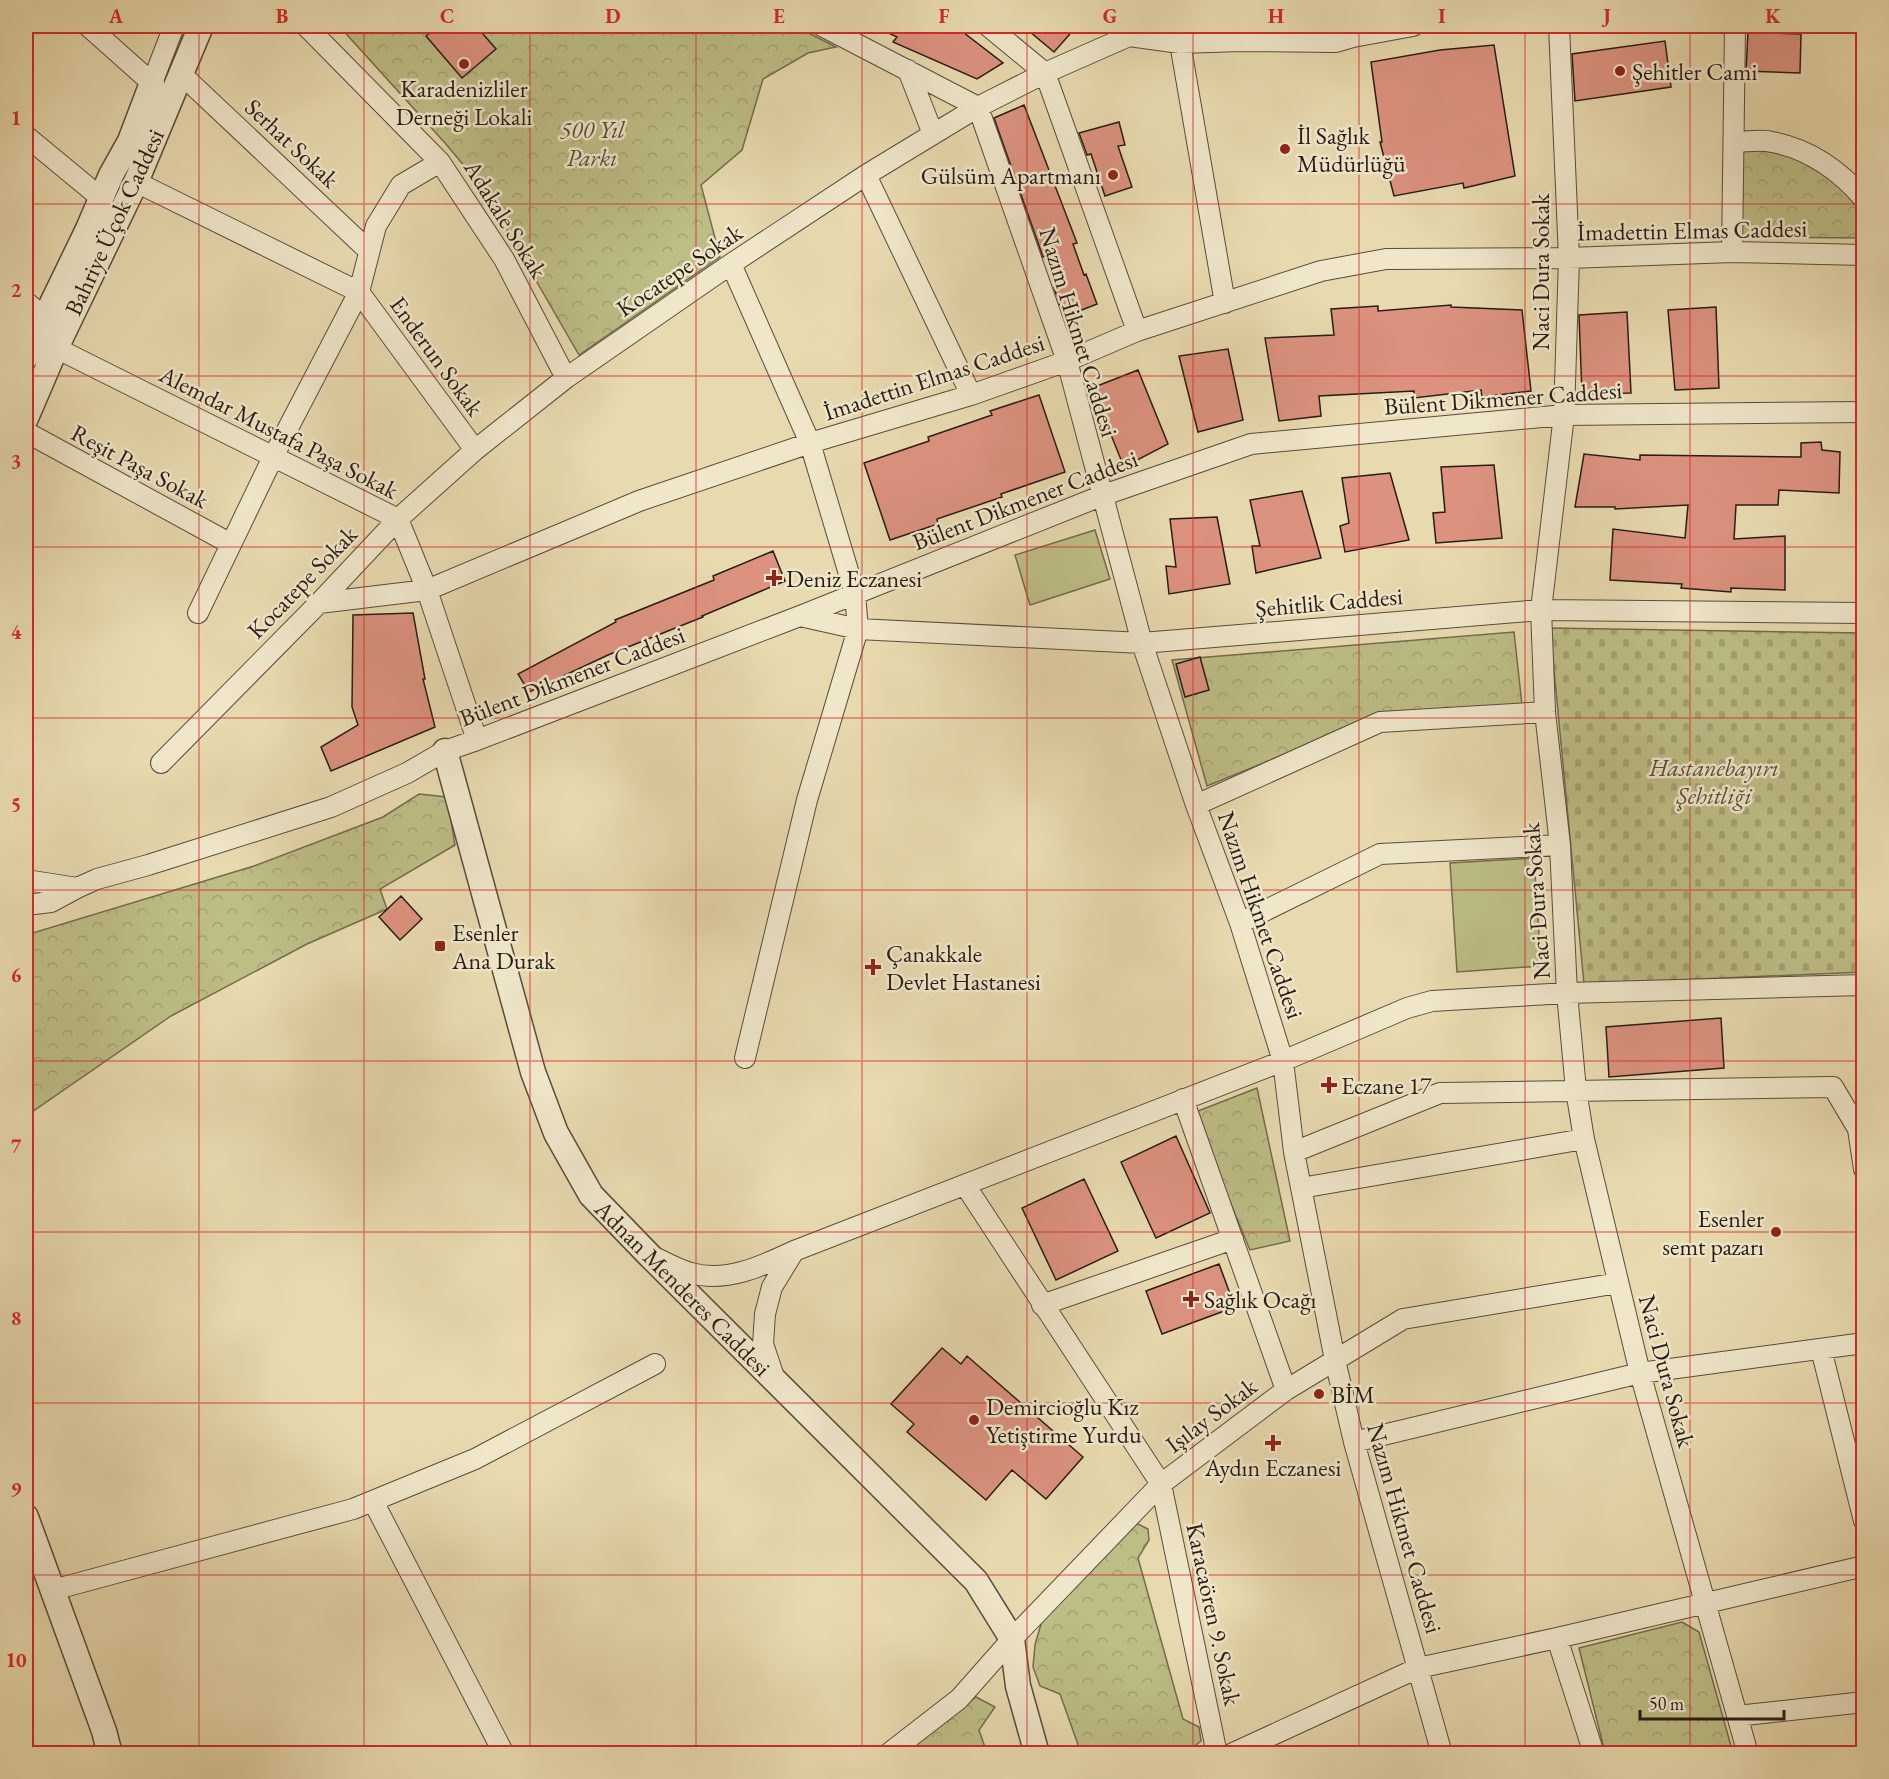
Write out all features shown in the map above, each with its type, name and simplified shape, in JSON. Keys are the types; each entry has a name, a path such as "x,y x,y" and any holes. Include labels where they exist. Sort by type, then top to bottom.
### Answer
{"street":[{"path":"88,26 152,83 174,26"},
{"name":"Bahriye Üçok Caddesi","path":"26,418 56,348 136,182 201,26"},
{"name":"Adakale Sokak","path":"306,26 440,162 504,259 566,378"},
{"path":"822,26 978,106"},
{"path":"988,26 1046,73 1137,331"},
{"name":"Kocatepe Sokak","path":"161,763 319,603 398,519 475,450 566,378 731,264 866,175 978,106 1125,31 1180,44 1413,26"},
{"name":"Naci Dura Sokak","path":"1559,26 1569,258 1564,415 1541,610 1545,712 1560,845 1567,993 1576,1089 1584,1139 1640,1373 1748,1754"},
{"path":"1732,252 1735,26"},
{"path":"1180,44 1226,303"},
{"path":"908,70 933,134"},
{"name":"Serhat Sokak","path":"180,73 369,251"},
{"name":"Bahriye Üçok Caddesi","path":"26,357 35,310 88,229 130,141 152,83"},
{"name":"Nazım Hikmet Caddesi","path":"978,106 1067,361 1101,496 1142,643 1196,806 1240,923 1283,1061 1294,1152 1335,1360 1354,1442 1442,1754"},
{"path":"26,136 102,198"},
{"path":"1734,142 1769,141 1794,148 1832,168 1863,199"},
{"path":"198,613 273,458 359,292 376,226 401,185 440,162"},
{"path":"866,175 971,395"},
{"path":"136,182 359,292"},
{"name":"İmadettin Elmas Caddesi","path":"319,603 427,590 639,501 810,443 971,395 1067,361 1137,331 1321,271 1386,259 1569,258 1732,252 1863,255"},
{"path":"731,264 810,443 855,594 858,629 807,800 745,1058"},
{"name":"Enderun Sokak","path":"359,292 475,450"},
{"name":"Alemdar Mustafa Paşa Sokak","path":"56,348 398,519 427,590 477,741"},
{"name":"Bülent Dikmener Caddesi","path":"26,905 51,902 97,879 331,807 407,772 446,751 800,616 1101,496 1251,444 1564,415 1863,412"},
{"name":"Reşit Paşa Sokak","path":"26,432 231,544"},
{"name":"Şehitlik Caddesi","path":"800,616 858,629 1142,643 1541,610 1863,613"},
{"path":"1196,806 1380,722 1545,712"},
{"name":"Adnan Menderes Caddesi","path":"446,751 533,1071 556,1132 591,1195 976,1581 1012,1639 1018,1686 1036,1754"},
{"path":"1240,923 1380,854 1560,845"},
{"path":"26,880 76,888"},
{"path":"648,1254 691,1274 725,1277 761,1267 794,1251 1283,1061 1407,1008 1432,1001 1567,993 1863,985"},
{"path":"1294,1152 1440,1093 1576,1089 1833,1087 1861,1129 1863,1169"},
{"path":"1183,1100 1286,1390"},
{"path":"1301,1188 1584,1139"},
{"path":"964,1185 1161,1484"},
{"path":"1042,1305 1233,1239"},
{"path":"775,1380 763,1344 765,1314 772,1287 794,1251"},
{"name":"Işılay Sokak","path":"888,1754 959,1699 1012,1639 1161,1484 1286,1390 1403,1319 1618,1283"},
{"path":"1354,1442 1640,1373 1863,1343"},
{"path":"1821,1348 1863,1521"},
{"path":"52,1590 353,1509 475,1459 655,1364"},
{"name":"Karacaören 9. Sokak","path":"1161,1484 1217,1754"},
{"path":"373,1501 504,1754"},
{"path":"26,1516 111,1754"},
{"path":"1232,1754 1418,1668 1557,1638 1863,1566"},
{"path":"1557,1638 1594,1754"},
{"path":"1737,1716 1863,1702"}],"green space":[{"name":"500 Yıl Parkı","path":"339,26 795,26 836,47 808,53 763,79 742,150 701,185 720,257 579,355 482,187"},
{"path":"1740,149 1772,149 1807,163 1841,181 1863,208 1863,238 1742,237"},
{"path":"1095,530 1110,579 1030,605 1015,555"},
{"name":"Hastanebayırı Şehitliği","path":"1550,628 1863,633 1863,972 1584,984"},
{"path":"1514,632 1522,705 1379,716 1207,786 1172,660"},
{"path":"419,794 447,797 455,845 380,889 387,909 307,944 171,1016 26,1116 26,935 254,866 383,817"},
{"path":"1534,858 1541,966 1457,972 1450,863"},
{"path":"1257,1088 1290,1241 1250,1250 1193,1113"},
{"path":"1132,1521 1148,1529 1149,1540 1138,1558 1183,1719 1199,1727 1201,1741 1186,1753 1081,1753 1060,1694 1040,1686 1033,1667 1035,1645 1043,1617"},
{"path":"1682,1622 1699,1632 1733,1753 1605,1753 1579,1648"},
{"path":"976,1697 995,1707 979,1730 987,1753 902,1754"}],"building":[{"name":"Karadenizliler Derneği Lokali","path":"438,26 476,26 496,49 462,78 426,36"},
{"path":"874,26 955,26 1003,63 977,79 893,42 897,37"},
{"path":"1023,26 1077,26 1054,52"},
{"path":"1748,32 1801,34 1800,73 1746,71"},
{"name":"Şehitler Cami","path":"1665,41 1671,87 1575,101 1572,54"},
{"path":"1494,45 1515,176 1464,188 1463,183 1394,196 1380,142 1382,142 1371,62 1440,50"},
{"path":"1024,105 1077,243 1073,244 1097,304 1064,317 1054,288 1060,285 1046,256 1043,257 994,118"},
{"path":"1119,122 1125,145 1118,146 1132,187 1105,196 1091,154 1087,155 1079,133"},
{"path":"1451,305 1451,307 1522,310 1531,391 1482,397 1481,390 1414,398 1414,391 1319,396 1321,416 1279,421 1265,338 1334,335 1331,309 1378,306 1378,311"},
{"path":"1716,307 1719,388 1675,390 1668,310"},
{"path":"1627,312 1631,393 1582,394 1579,315"},
{"path":"1228,349 1243,420 1198,432 1179,356"},
{"path":"1138,370 1168,444 1124,467 1092,388"},
{"path":"1039,395 1065,472 1001,494 1002,497 937,519 938,524 890,540 864,463 929,441 928,437 992,415 990,411"},
{"path":"1821,442 1822,450 1840,452 1839,493 1779,490 1778,505 1736,505 1734,539 1785,536 1785,590 1731,588 1731,592 1681,588 1682,584 1610,580 1613,529 1685,538 1688,505 1615,509 1615,507 1575,507 1584,454 1640,460 1640,455 1801,457 1801,443"},
{"path":"1494,465 1502,538 1436,543 1433,513 1445,512 1441,467"},
{"path":"1390,473 1409,540 1345,552 1340,526 1349,523 1342,478"},
{"path":"1302,491 1321,558 1256,573 1252,546 1260,546 1250,500"},
{"path":"1217,517 1230,584 1169,594 1166,566 1176,567 1170,519"},
{"path":"773,551 785,581 608,655 529,692 518,674 616,622 615,620 714,580 713,576"},
{"path":"413,613 425,679 423,679 435,727 331,771 321,747 358,725 352,707 353,615"},
{"path":"1200,657 1209,690 1185,697 1176,664"},
{"path":"401,896 422,919 400,940 379,917"},
{"path":"1721,1018 1724,1068 1609,1077 1606,1027"},
{"path":"1176,1136 1210,1213 1156,1238 1121,1162"},
{"path":"1084,1179 1118,1251 1056,1280 1022,1208"},
{"name":"Sağlık Ocağı","path":"1219,1264 1235,1307 1162,1334 1146,1291"},
{"name":"Demircioğlu Kız Yetiştirme Yurdu","path":"942,1348 961,1364 967,1356 1083,1457 1046,1499 1012,1470 986,1500 907,1432 914,1424 891,1404"}],"place":[{"name":"Karadenizliler Derneği Lokali","path":"464,64"},
{"name":"Şehitler Cami","path":"1620,71"},
{"name":"İl Sağlık Müdürlüğü","path":"1285,149"},
{"name":"Gülsüm Apartmanı","path":"1113,175"},
{"name":"Deniz Eczanesi","path":"774,578"},
{"name":"Esenler Ana Durak","path":"440,946"},
{"name":"Çanakkale Devlet Hastanesi","path":"873,967"},
{"name":"Eczane 17","path":"1329,1085"},
{"name":"Esenler semt pazarı","path":"1776,1232"},
{"name":"Sağlık Ocağı","path":"1191,1299"},
{"name":"BİM","path":"1319,1394"},
{"name":"Demircioğlu Kız Yetiştirme Yurdu","path":"974,1420"},
{"name":"Aydın Eczanesi","path":"1273,1443"}]}
